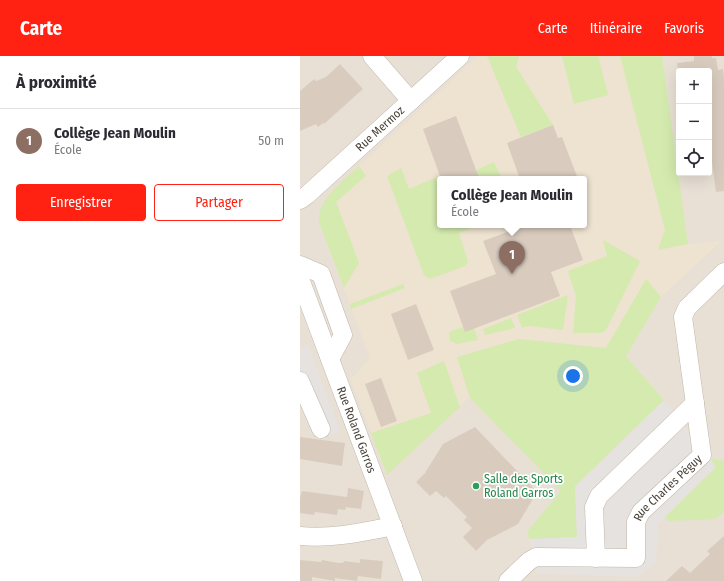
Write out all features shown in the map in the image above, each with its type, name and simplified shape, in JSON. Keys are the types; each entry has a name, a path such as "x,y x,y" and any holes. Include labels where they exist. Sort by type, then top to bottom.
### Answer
{"street":[{"path":"372,56 411,102"},
{"name":"Rue Mermoz","path":"300,200 411,102 460,56"},
{"path":"300,265 321,274 343,336 330,359"},
{"name":"Rue Charles Péguy","path":"508,581 529,561 536,557 636,558 637,518 641,512 702,455 683,317 687,308 724,272"},
{"name":"Rue Roland Garros","path":"300,279 413,581"},
{"path":"302,389 321,429"},
{"path":"596,558 594,507 599,496 696,403"},
{"path":"300,536 312,537 342,535 393,526"}],"shaded area":[{"path":"300,56 724,56 724,581 300,581"},
{"path":"478,56 662,56 676,157 676,176 679,176 688,244 721,241 661,297 626,356 664,400 525,345 387,475 351,380 370,358 321,228 319,218 330,193"},
{"path":"308,345 340,431 319,440 302,402 300,402 300,349"},
{"path":"664,400 716,467 658,524 656,563 636,577 537,573 530,539 577,537 575,487"}],"green space":[{"path":"487,56 519,56 516,67 553,125 521,137"},
{"path":"562,56 598,56 608,95 574,104"},
{"path":"620,56 662,56 676,157 676,176 679,176 688,244 658,250 665,230"},
{"path":"494,162 501,176 479,176 476,170"},
{"path":"359,166 366,176 336,202 359,263 344,288 319,219 320,211 328,196"},
{"path":"401,168 409,189 437,177 437,228 471,228 459,233 468,262 465,266 430,279 424,275 387,176"},
{"path":"603,240 640,261 606,330 601,333 573,333 576,296 568,271 607,256"},
{"path":"646,279 661,297 626,356 664,400 575,486 577,537 530,539 527,532 561,491 470,398 457,357 519,339 606,348"},
{"path":"403,284 405,288 351,309 350,304"},
{"path":"568,295 563,330 529,326 522,328 517,315"},
{"path":"511,318 515,328 485,335 483,329"},
{"path":"463,327 474,328 478,340 457,344 450,341 449,332"},
{"path":"444,361 460,407 387,475 371,433 431,413 417,373"},
{"path":"710,458 724,461 724,512 715,519 669,521 665,517 716,467"}],"building":[{"path":"694,56 712,56 712,58 716,58 718,70 723,69 724,191 716,192 712,162 712,68 678,68 677,63 694,61"},
{"path":"340,64 363,89 324,124 323,123 318,127 316,124 300,131 300,91 314,79 316,81 326,77"},
{"path":"456,116 479,176 440,176 423,129"},
{"path":"553,125 558,138 562,137 577,176 519,176 507,143"},
{"path":"518,228 571,228 583,260 551,272 560,296 465,332 450,291 496,274 483,241"},
{"path":"416,304 434,350 408,360 391,314"},
{"path":"381,378 397,421 381,427 365,384"},
{"name":"Salle des Sports Roland Garros","path":"475,427 537,492 518,524 487,540 476,551 463,537 472,528 464,520 467,517 446,496 444,498 436,491 430,496 416,482 425,473 443,444"},
{"path":"300,437 345,443 342,466 300,459"},
{"path":"348,488 364,491 361,509 346,507 345,510 338,509 337,515 315,512 314,515 300,513 300,498 302,491 347,497"},
{"path":"724,536 724,581 666,581 682,566 690,573 710,554 707,551"},
{"path":"360,559 383,561 381,579 358,576 357,581 335,578 335,581 312,577 312,581 300,581 300,560 360,563"}],"place":[{"name":"Collège Jean Moulin","path":"512,274"},
{"name":"Salle des Sports Roland Garros","path":"476,486"}]}
